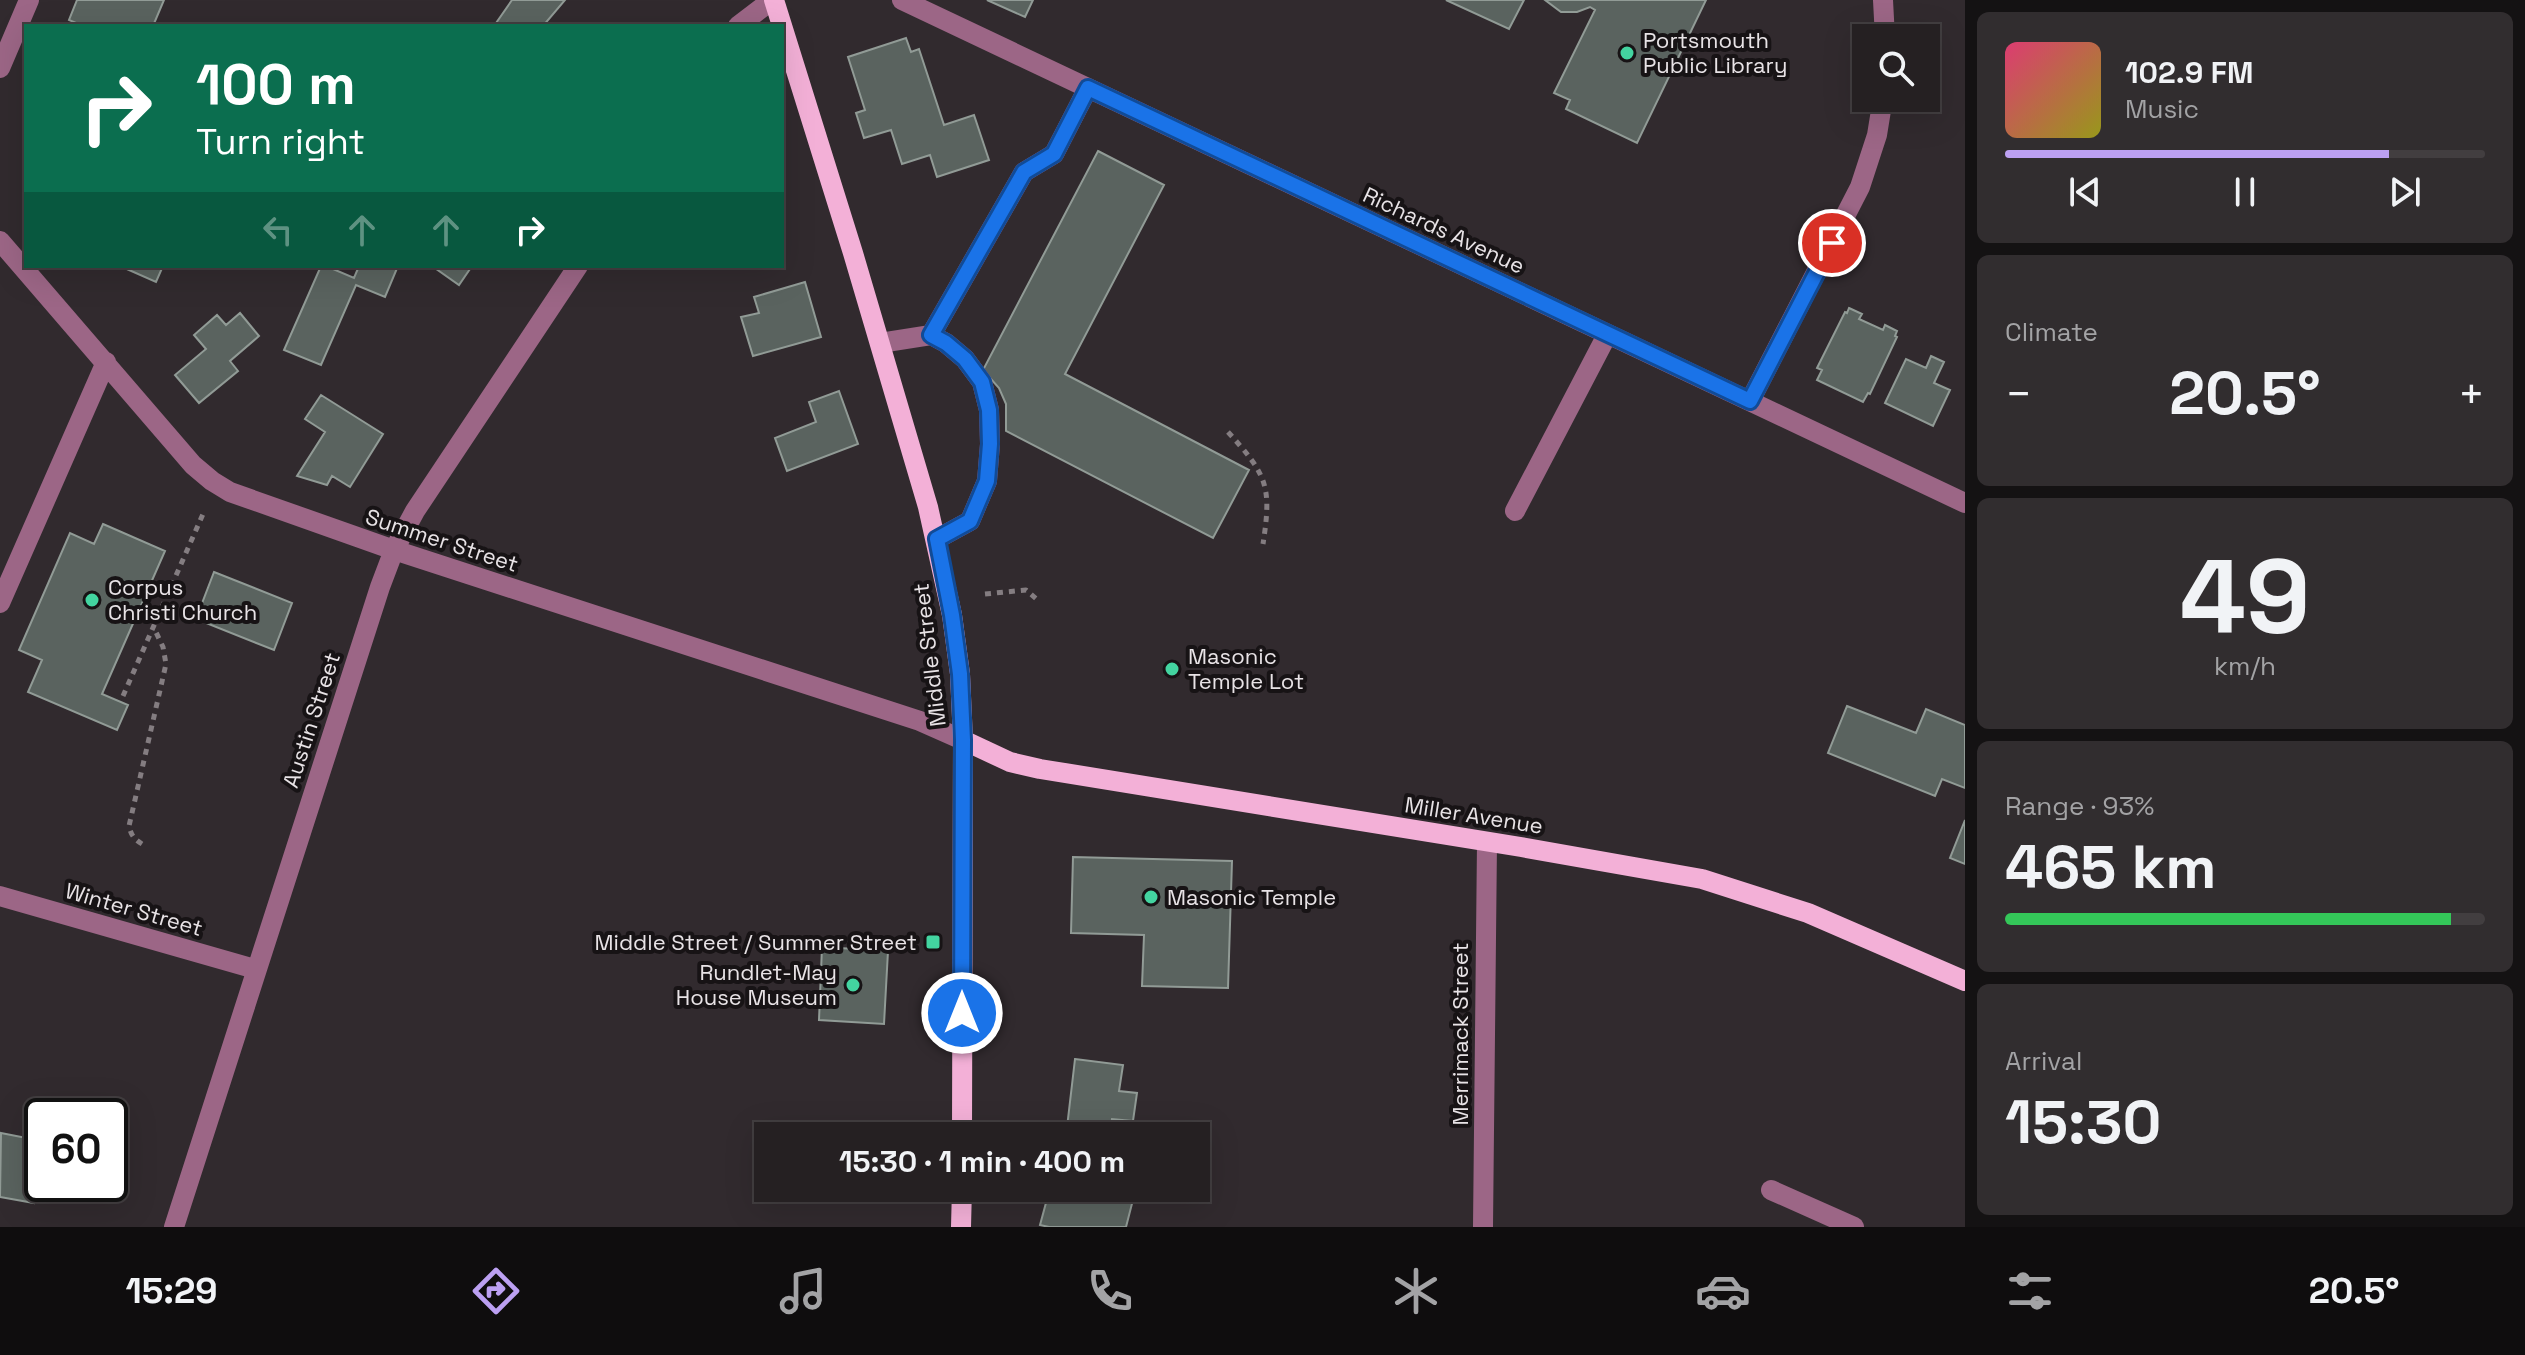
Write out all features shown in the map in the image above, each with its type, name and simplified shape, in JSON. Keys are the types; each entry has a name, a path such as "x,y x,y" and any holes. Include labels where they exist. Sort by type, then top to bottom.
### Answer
{"main road":[{"name":"Middle Street","path":"773,0 780,24"},
{"name":"Middle Street","path":"784,35 880,343 937,539 952,615 960,674 963,740 962,1122"},
{"name":"Miller Avenue","path":"963,740 1010,762 1040,769 1657,870 1746,892 1865,936 1965,981"},
{"path":"961,1227 962,1202"}],"street":[{"path":"0,68 21,33 29,0"},
{"path":"741,24 773,0"},
{"name":"Richards Avenue","path":"902,0 1965,503"},
{"path":"1883,0 1884,24"},
{"path":"931,335 1024,172 1054,154 1088,88"},
{"path":"1750,401 1860,187 1877,135 1881,112"},
{"name":"Summer Street","path":"0,241 193,465 212,481 250,500 394,550 920,721 963,740"},
{"name":"Austin Street","path":"174,1227 255,969 394,550 415,511 577,268"},
{"path":"880,343 931,335 965,359 982,382 989,422 987,481 970,521 937,539"},
{"path":"1515,511 1607,335"},
{"path":"0,603 106,362"},
{"name":"Merrimack Street","path":"1483,1227 1487,842"},
{"name":"Winter Street","path":"0,896 255,969"},
{"path":"1771,1190 1854,1227"}],"path":[{"path":"1228,432 1263,475 1267,490 1263,544"},
{"path":"123,696 203,514"},
{"path":"985,594 1026,590 1040,602"},
{"path":"142,844 135,840 129,826 166,664 163,647 154,628"}],"building":[{"path":"77,0 164,0 154,24 78,24 69,20"},
{"path":"512,0 565,0 545,24 495,24"},
{"path":"987,0 1033,0 1025,17"},
{"path":"1446,0 1524,0 1509,29"},
{"name":"Portsmouth Public Library","path":"1545,0 1706,0 1637,143 1566,109 1570,100 1554,93 1595,10 1590,7 1577,12 1561,12"},
{"path":"906,38 911,52 919,49 944,125 974,115 989,160 937,177 930,155 902,164 891,130 864,138 856,113 865,110 848,57"},
{"path":"1098,151 1164,185 1065,374 1249,470 1213,538 1006,431 1006,404 999,388 983,370"},
{"path":"124,268 162,268 156,282"},
{"path":"320,268 331,268 354,278 358,268 397,268 385,297 356,285 321,365 284,350"},
{"path":"435,268 471,268 459,285"},
{"path":"805,282 821,337 753,356 741,317 759,313 754,297"},
{"path":"1849,308 1862,314 1859,319 1883,330 1885,325 1897,331 1870,394 1863,402 1817,380 1822,370 1817,368"},
{"path":"240,313 259,336 230,361 238,371 199,403 175,375 206,349 194,335 217,315 226,325"},
{"path":"1931,356 1944,362 1934,383 1950,390 1933,426 1885,403 1906,359 1926,368"},
{"path":"839,391 858,444 787,471 775,438 816,422 809,402"},
{"path":"321,395 383,434 350,487 332,476 327,485 297,476 325,432 305,419"},
{"name":"Corpus Christi Church","path":"103,524 165,551 102,694 128,705 117,730 28,692 42,660 19,650 70,533 94,544"},
{"path":"214,572 292,603 274,650 196,619"},
{"path":"1847,706 1916,733 1926,709 1965,725 1965,788 1942,779 1935,796 1828,753"},
{"path":"1965,820 1965,864 1950,858"},
{"name":"Masonic Temple","path":"1073,857 1232,861 1228,988 1142,986 1144,935 1071,933"},
{"name":"Rundlet-May House Museum","path":"822,947 888,951 884,1024 819,1020"},
{"path":"1075,1059 1123,1065 1119,1091 1137,1093 1133,1121 1068,1122"},
{"path":"1,1133 24,1137 24,1201 0,1197"},
{"path":"1046,1202 1132,1202 1126,1227 1040,1225"}],"place":[{"name":"Portsmouth Public Library","path":"1627,53"},
{"name":"Corpus Christi Church","path":"92,600"},
{"name":"Masonic Temple Lot","path":"1172,669"},
{"name":"Masonic Temple","path":"1151,897"},
{"name":"Middle Street / Summer Street","path":"933,942"},
{"name":"Rundlet-May House Museum","path":"853,985"}],"route":[{"path":"962,1013 963,740 960,674 937,539 970,521 987,481 989,410 982,382 965,359 931,335 1024,172 1054,154 1088,88 1750,401 1832,243"}]}
